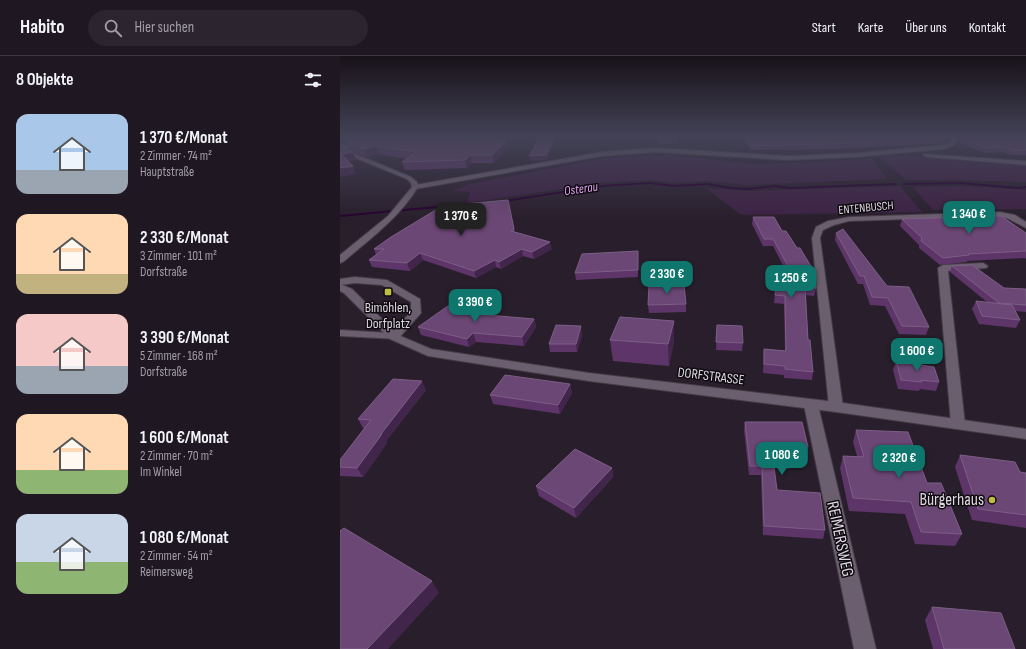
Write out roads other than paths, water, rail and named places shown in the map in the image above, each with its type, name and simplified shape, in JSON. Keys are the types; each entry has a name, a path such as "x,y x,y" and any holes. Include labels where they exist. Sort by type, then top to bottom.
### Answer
{"street":[{"path":"340,260 410,198 415,187 414,182 409,178 374,164"},
{"path":"415,187 547,164"},
{"name":"ENTENBUSCH","path":"836,407 816,238 819,229 831,223 849,219 1000,214 1012,217 1026,226"},
{"path":"958,424 943,268 983,266"},
{"path":"340,282 356,280 384,282 416,301 416,313 394,337"},
{"path":"340,287 348,291 394,337"},
{"path":"340,333 394,337"},
{"name":"DORFSTRASSE","path":"394,337 428,352 589,377 836,407 1026,434"},
{"name":"REIMERSWEG","path":"811,404 865,649"}],"waterway":[{"name":"Osterau","path":"498,202 602,186 650,183 675,186 708,184 730,188 748,189 774,186 791,188 895,184"},
{"name":"Osterau","path":"904,184 960,183 1019,188 1026,187"},
{"name":"Osterau","path":"340,216 447,206"}],"place":[{"name":"Bimöhlen, Dorfplatz","path":"388,292"},
{"name":"Bürgerhaus","path":"992,500"}]}
